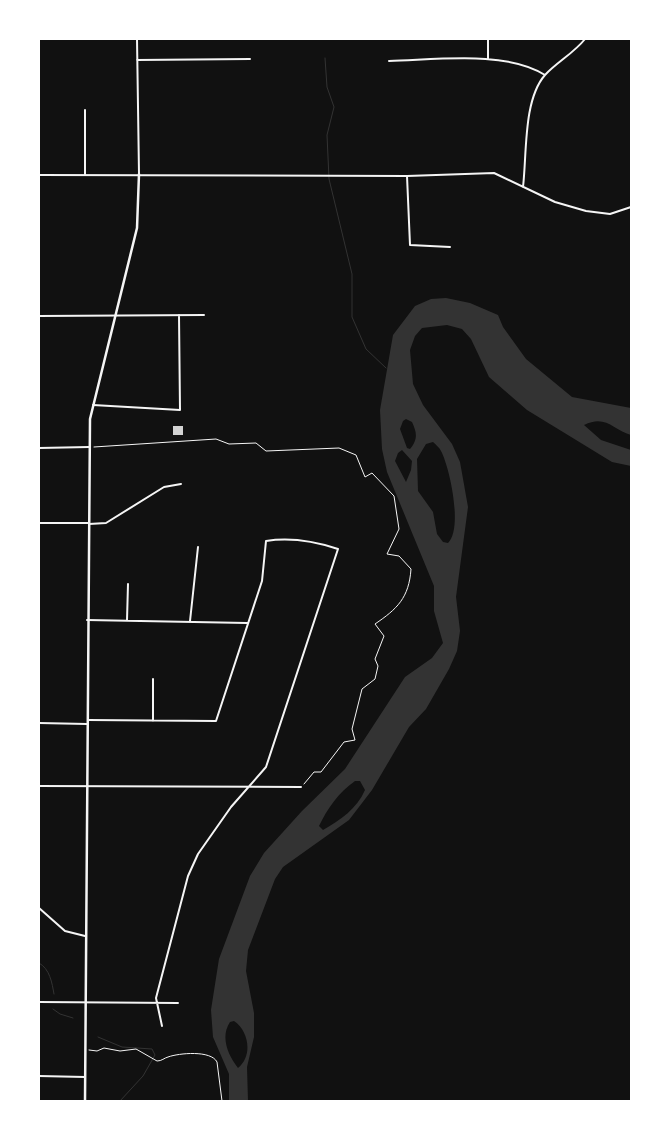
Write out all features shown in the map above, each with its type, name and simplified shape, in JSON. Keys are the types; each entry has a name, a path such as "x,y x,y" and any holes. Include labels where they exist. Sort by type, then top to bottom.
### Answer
{"street":[{"path":"85,1101 89,447 93,406 137,228 139,174 137,39"},
{"path":"488,39 488,60"},
{"path":"524,187 528,114 536,89 545,75 585,39"},
{"path":"137,60 250,59"},
{"path":"389,61 488,60 525,64 545,75"},
{"path":"85,110 85,175"},
{"path":"39,174 407,176 494,173 555,202 586,211 610,214 631,207"},
{"path":"407,176 410,245 450,247"},
{"path":"93,406 180,410 179,315"},
{"path":"39,316 204,315"},
{"path":"39,448 89,447"},
{"path":"39,523 106,523 164,487 181,484"},
{"path":"39,723 216,721 265,566 266,541 278,539 314,541 338,549 266,766 247,787 198,854 188,876 156,998 162,1026"},
{"path":"190,621 198,547"},
{"path":"127,620 128,584"},
{"path":"87,620 248,623"},
{"path":"153,721 154,679"},
{"path":"39,786 301,787"},
{"path":"39,908 65,931 85,936"},
{"path":"39,1002 178,1003"},
{"path":"39,1076 85,1077"}],"path":[{"path":"89,447 216,439 229,444 256,443 266,451 339,448 356,455 365,477 372,473 394,496 399,530 387,554 399,556 411,570 410,587 395,610 375,624 384,636 375,659 378,666 376,679 362,689 352,729 355,740 344,742 321,772 314,772 305,783"},
{"path":"85,1050 97,1051 104,1048 120,1051 136,1049 157,1061 170,1056 195,1053 216,1059 222,1101"}],"shaded area":[{"path":"446,298 470,303 498,315 503,327 526,359 572,397 631,408 631,435 604,422 598,421 584,425 601,440 631,450 631,466 612,462 527,410 489,377 471,339 462,329 447,325 422,328 415,336 410,350 413,384 423,405 452,444 460,462 468,507 456,597 460,631 457,651 426,709 409,727 372,790 349,820 283,867 275,879 248,950 246,971 254,1013 254,1037 247,1067 248,1101 229,1101 229,1074 213,1037 211,1010 219,959 250,876 264,853 302,811 345,769 405,677 432,658 443,643 434,611 434,586 387,472 382,449 380,410 393,335 415,306 431,299","holes":["406,419 412,422 415,429 416,436 410,449 407,448 400,429 403,421","433,442 440,450 451,484 455,512 452,536 448,543 443,542 437,534 433,512 418,491 417,459 426,444","402,450 412,461 411,470 406,482 395,461 398,453","355,781 360,781 365,790 353,808 342,818 323,830 319,826 322,820 334,801","234,1021 239,1025 246,1037 246,1057 238,1068 226,1046 227,1028 230,1022"]}],"building":[{"path":"173,426 183,426 183,435 173,435"}],"waterway":[{"path":"325,58 327,87 334,107 327,135 329,179 352,274 352,317 366,349 386,368"},
{"path":"39,963 48,973 54,994"},
{"path":"53,1009 60,1014 73,1018"},
{"path":"98,1037 122,1047 152,1049 155,1055 143,1076 120,1101"}]}
